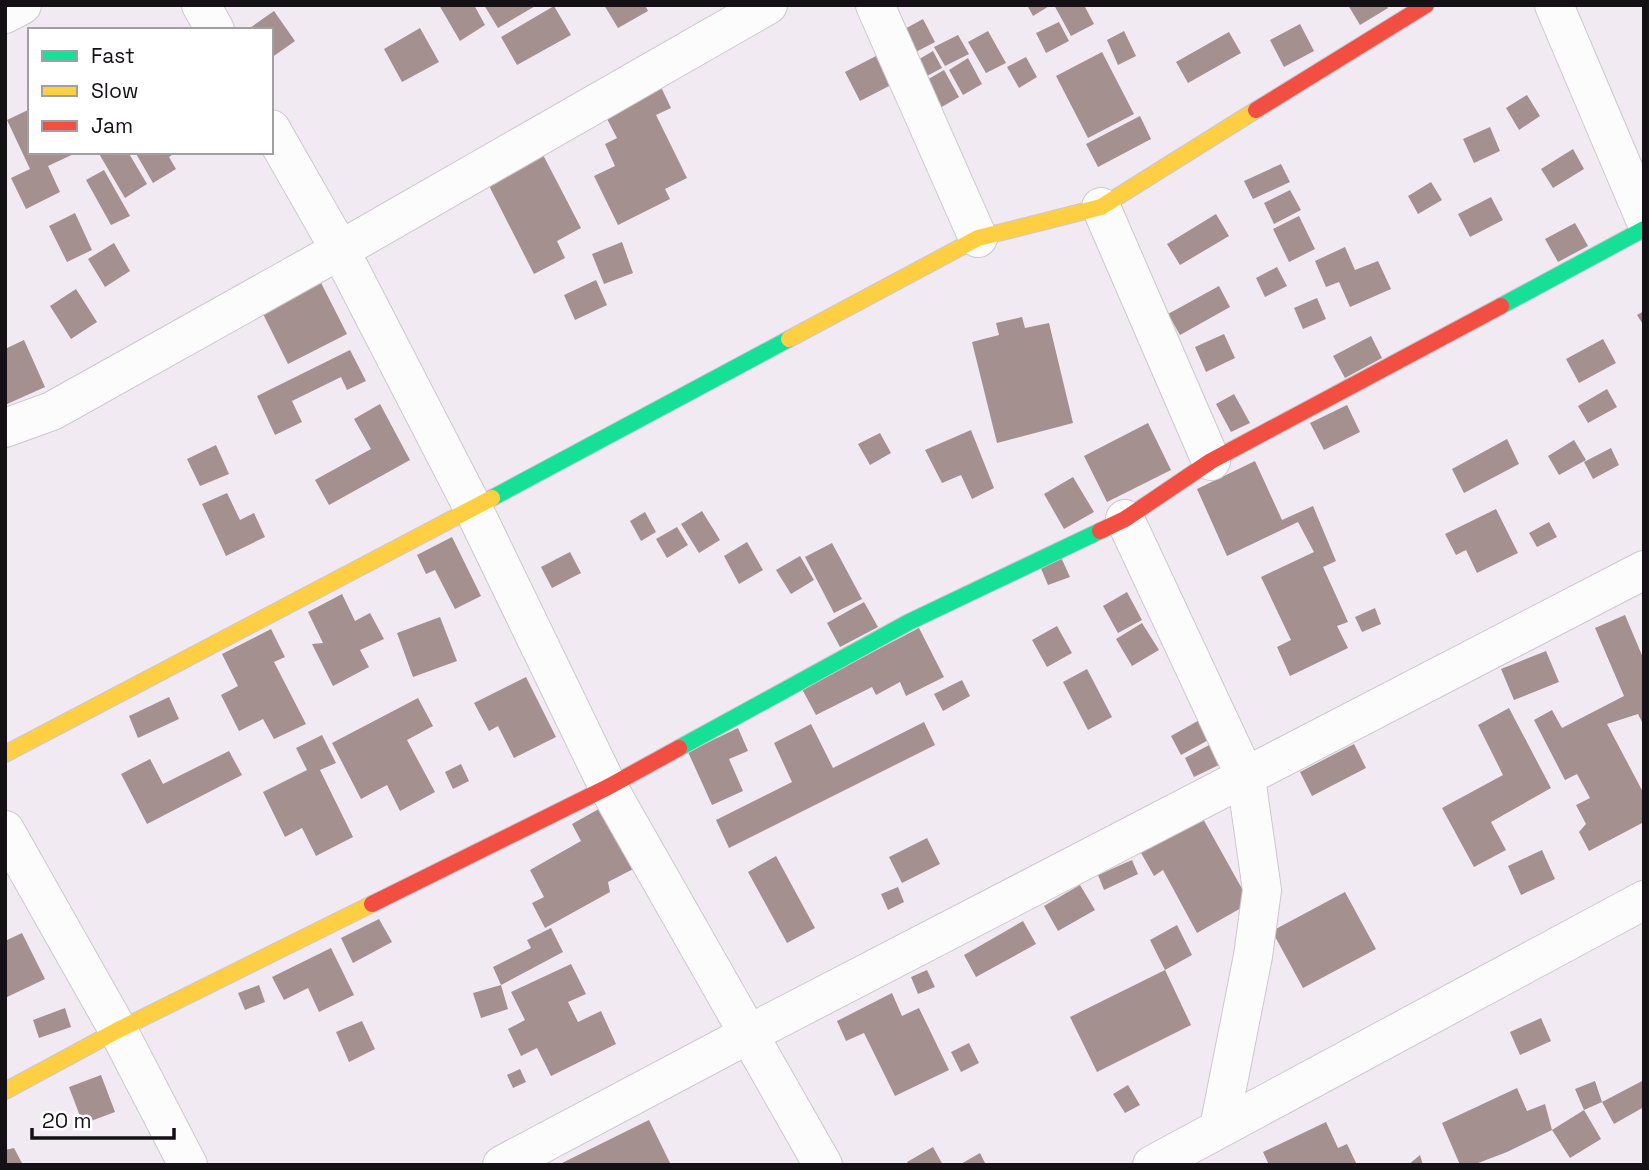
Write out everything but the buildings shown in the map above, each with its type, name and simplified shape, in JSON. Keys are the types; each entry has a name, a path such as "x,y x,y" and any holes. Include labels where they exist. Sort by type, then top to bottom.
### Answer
{"street":[{"path":"5,14 22,5"},
{"path":"201,5 214,28"},
{"path":"5,428 52,411 768,5"},
{"path":"875,5 978,238"},
{"path":"5,754 978,238 1101,207 1426,5"},
{"path":"1554,5 1644,217"},
{"path":"273,133 340,250 473,508 608,787 823,1165"},
{"path":"1101,207 1211,461"},
{"path":"5,1091 118,1030 608,787 909,622 1125,519 1211,461 1644,229"},
{"path":"1125,519 1246,778 1262,890 1253,956 1219,1128"},
{"path":"502,1165 1644,570"},
{"path":"5,830 118,1030 188,1165"},
{"path":"1152,1165 1644,900"}],"traffic: fast":[{"path":"1501,306 1644,229"},
{"path":"492,498 789,339"},
{"path":"679,748 909,622 1100,531"}],"traffic: slow":[{"path":"789,339 978,238 1101,207 1256,110"},
{"path":"5,754 492,498"},
{"path":"5,1091 118,1030 372,904"}],"traffic: jam":[{"path":"1256,110 1426,5"},
{"path":"1100,531 1125,519 1211,461 1501,306"},
{"path":"372,904 608,787 679,748"}]}
